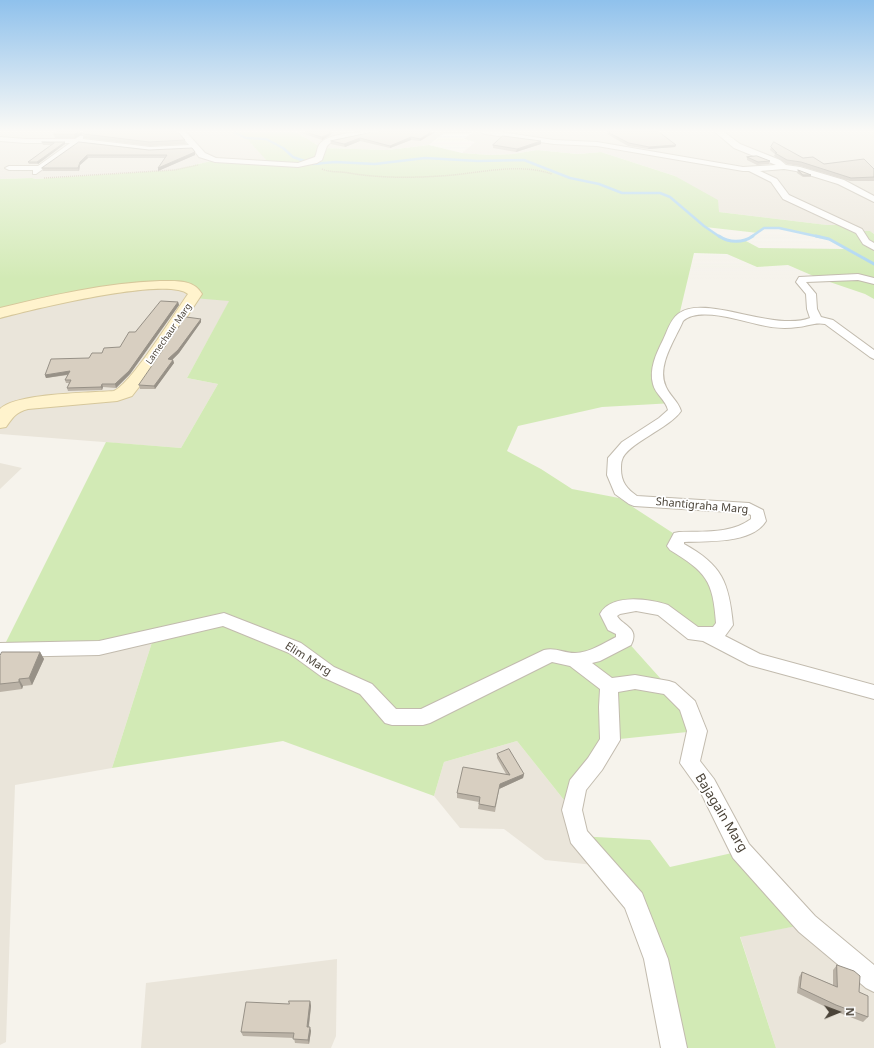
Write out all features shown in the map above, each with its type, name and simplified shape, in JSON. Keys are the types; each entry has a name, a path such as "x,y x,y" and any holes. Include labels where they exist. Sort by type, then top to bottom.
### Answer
{"street":[{"path":"773,181 779,186 781,192 786,197 859,231 866,242 874,246"},
{"path":"837,181 874,199"},
{"path":"874,281 858,277 803,280 801,282 811,294 812,309 816,319 829,322 874,355"},
{"name":"Lamechaur Marg","path":"0,313 70,296 132,288 183,286 190,288 196,294 141,374 126,392 117,396 38,402 6,409"},
{"name":"Shantigraha Marg","path":"705,634 717,634 725,625 722,598 716,581 705,565 675,546 679,537 721,536 748,530 759,521 758,513 749,508 634,501 620,491 614,475 615,458 627,445 664,421 675,411 674,403 662,393 656,371 678,320 685,314 716,312 770,324 810,322 816,319"},
{"path":"0,423 7,412 6,409"},
{"path":"575,660 594,656 626,640 624,631 614,624 608,614 615,608 636,605 662,609 694,634 705,634 755,660 874,692"},
{"name":"Elim Marg","path":"0,650 99,648 224,619 295,648 328,672 366,689 392,717 423,717 550,655 575,660 609,686"},
{"name":"Bajagain Marg","path":"609,686 634,682 669,688 688,706 697,731 690,763 707,785 741,851 807,924 874,980"},
{"path":"609,686 608,707 610,740 595,764 577,786 572,810 578,836 634,901 656,960 674,1048"}],"shaded area":[{"path":"681,181 874,181 874,234 870,231 859,231 845,225 827,225 719,212"},
{"path":"183,286 194,298 230,300 187,378 218,384 181,448 0,434 0,313 70,296"},
{"path":"0,463 22,468 0,489"},
{"path":"154,636 112,768 15,785 6,1042 0,1045 0,650"},
{"path":"517,741 572,810 604,866 545,860 504,829 460,828 434,796 444,762"},
{"path":"807,924 874,980 874,1048 776,1048 740,936"},
{"path":"337,959 336,1036 331,1048 141,1048 146,983"}],"green space":[{"path":"0,181 684,181 718,200 719,212 827,225 846,225 859,231 870,231 874,234 874,299 865,294 818,278 788,265 757,267 727,254 694,253 678,320 656,371 674,403 602,407 518,426 507,451 541,469 572,489 619,498 679,537 675,546 716,581 717,634 678,622 636,605 608,614 626,640 669,688 697,731 610,740 572,810 517,741 444,762 434,796 283,741 112,768 154,636 105,647 2,650 106,442 181,448 218,384 187,378 229,301 193,298 190,288 132,288 0,313","holes":["705,227 758,233 764,228 779,228 829,239 846,249 759,248 746,241 726,241"]},
{"path":"578,836 650,840 670,867 741,851 807,924 740,937 776,1048 674,1048 634,901"}],"building":[{"path":"161,301 178,302 129,371 115,384 102,384 101,387 67,388 71,380 65,380 70,371 45,375 51,359 89,358 92,353 102,353 104,348 120,347 129,332 135,332"},
{"path":"186,317 201,319 178,350 168,359 173,360 154,386 139,385"},
{"path":"2,652 40,652 29,678 19,679 19,682 0,684 0,656"},
{"path":"509,749 524,774 500,784 495,807 479,804 480,797 457,793 463,767 510,775 497,754"},
{"path":"837,965 854,971 860,976 859,992 868,996 868,1017 836,1005 800,988 802,972 837,987"},
{"path":"289,1001 310,1001 307,1027 310,1027 308,1040 293,1039 294,1033 241,1032 246,1002 289,1004"}],"waterway":[{"path":"584,181 599,184 622,193 660,193 670,197 704,226 720,237"},
{"path":"751,237 764,228 779,228 820,237"},
{"path":"719,236 732,241 745,240 751,237"},
{"path":"816,236 829,239 874,264"}]}
